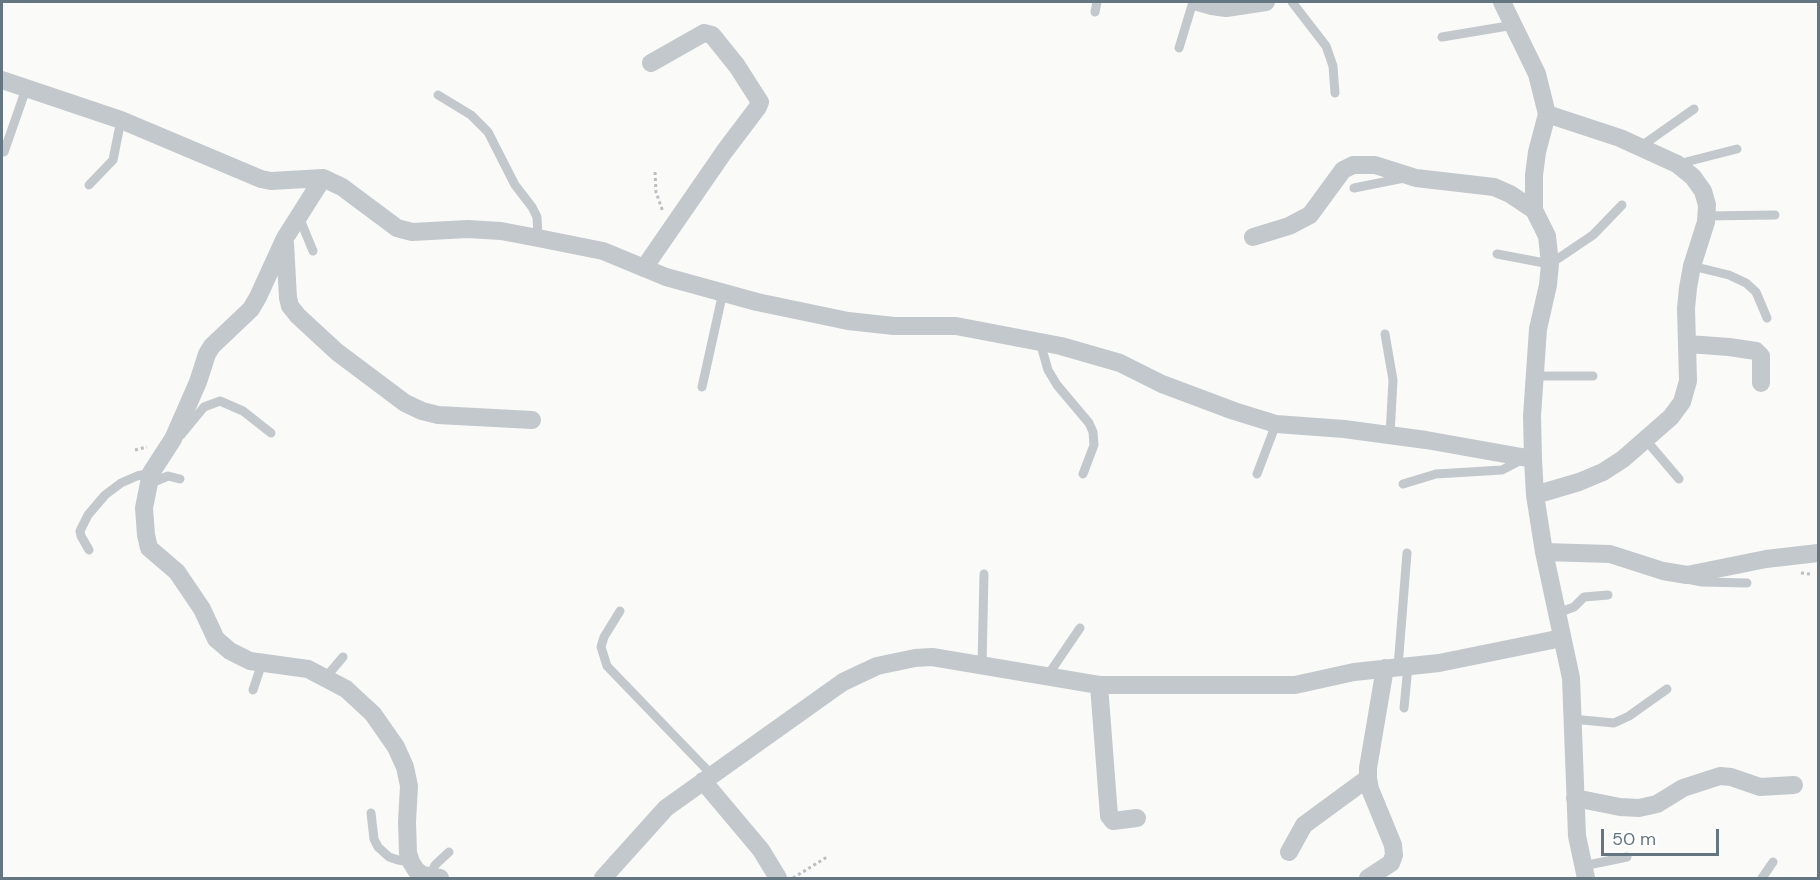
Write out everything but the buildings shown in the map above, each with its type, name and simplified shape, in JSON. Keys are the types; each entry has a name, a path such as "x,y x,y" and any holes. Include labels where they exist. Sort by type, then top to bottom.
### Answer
{"street":[{"path":"1207,3 1241,7 1266,2"},
{"path":"1502,2 1537,74 1547,114 1537,152 1534,175 1534,210 1547,236 1550,264 1548,285 1538,329 1529,458 1544,552 1571,678 1577,836 1584,872"},
{"path":"644,268 760,102 737,66 712,35 704,33 651,63"},
{"path":"2,80 121,120 261,179 272,181 322,178 342,187 397,228 412,232 468,229 501,231 603,251 666,276 757,302 848,321 894,326 956,326 1040,342 1120,363 1162,384 1276,424 1390,435 1529,458"},
{"path":"1535,495 1603,472 1623,459 1671,417 1682,402 1688,381 1686,308 1692,266 1707,205 1703,191 1693,177 1677,164 1620,138 1547,114"},
{"path":"1253,237 1289,226 1310,215 1348,166 1375,165 1409,177 1494,187 1510,194 1534,210"},
{"path":"322,178 298,214 251,309 212,346 207,354 198,382 173,439 149,479 144,508 149,548 177,572 188,585 216,639 230,651 250,661 308,669 346,689 373,714 396,747 405,767 409,786 407,822 408,853 411,862 422,875 435,877"},
{"path":"285,238 288,298 294,311 337,352 405,403 422,411 446,416 532,420"},
{"path":"1688,344 1756,351 1761,356 1761,383"},
{"path":"1544,552 1610,554 1687,575 1766,559 1818,553"},
{"path":"603,879 666,808 843,682 877,666 932,657 1046,678 1099,685 1295,685 1397,667 1439,663 1562,638"},
{"path":"1368,879 1390,863 1394,855 1389,835 1370,789 1368,768 1397,667"},
{"path":"1099,685 1109,816 1113,821 1137,818"},
{"path":"1575,798 1620,807 1639,808 1657,804 1683,788 1720,776 1731,777 1760,787 1794,785"},
{"path":"707,778 761,850 778,879"},
{"path":"1289,852 1304,825 1368,778"}],"lane":[{"path":"1095,12 1097,2"},
{"path":"1179,48 1193,2"},
{"path":"1292,2 1326,46 1331,57 1335,93"},
{"path":"1442,37 1514,24"},
{"path":"4,152 26,88"},
{"path":"438,95 471,115 488,132 515,185 537,217 538,238"},
{"path":"1640,147 1694,109"},
{"path":"89,185 113,160 121,120"},
{"path":"1677,164 1737,149"},
{"path":"1354,188 1409,177"},
{"path":"1497,254 1550,264 1593,235 1622,205"},
{"path":"298,214 313,251"},
{"path":"1706,216 1775,215"},
{"path":"1692,266 1729,275 1746,283 1756,292 1767,318"},
{"path":"702,387 723,292"},
{"path":"1385,334 1393,380 1390,435"},
{"path":"1040,342 1048,370 1057,385 1089,423 1092,432 1094,445 1083,474"},
{"path":"1535,376 1593,376"},
{"path":"173,439 185,431 204,407 220,401 243,411 271,434"},
{"path":"1257,474 1276,424"},
{"path":"1645,439 1680,479"},
{"path":"1403,484 1437,474 1502,470 1529,458"},
{"path":"89,550 80,531 88,515 105,495 121,483 137,476 149,479 168,476 180,479"},
{"path":"1404,708 1397,667 1407,553"},
{"path":"1676,573 1695,582 1747,583"},
{"path":"982,666 984,574"},
{"path":"1558,613 1574,607 1584,597 1608,595"},
{"path":"620,611 604,637 601,647 607,666 707,778"},
{"path":"1046,678 1080,628"},
{"path":"326,677 343,657"},
{"path":"253,690 262,663"},
{"path":"1572,719 1614,723 1629,716 1667,689"},
{"path":"371,813 374,839 378,847 389,857 411,862"},
{"path":"435,877 435,865 449,852"},
{"path":"1584,872 1627,858"},
{"path":"1762,879 1773,862"}],"path":[{"path":"655,172 656,192 671,230"},
{"path":"792,879 827,857"}]}
